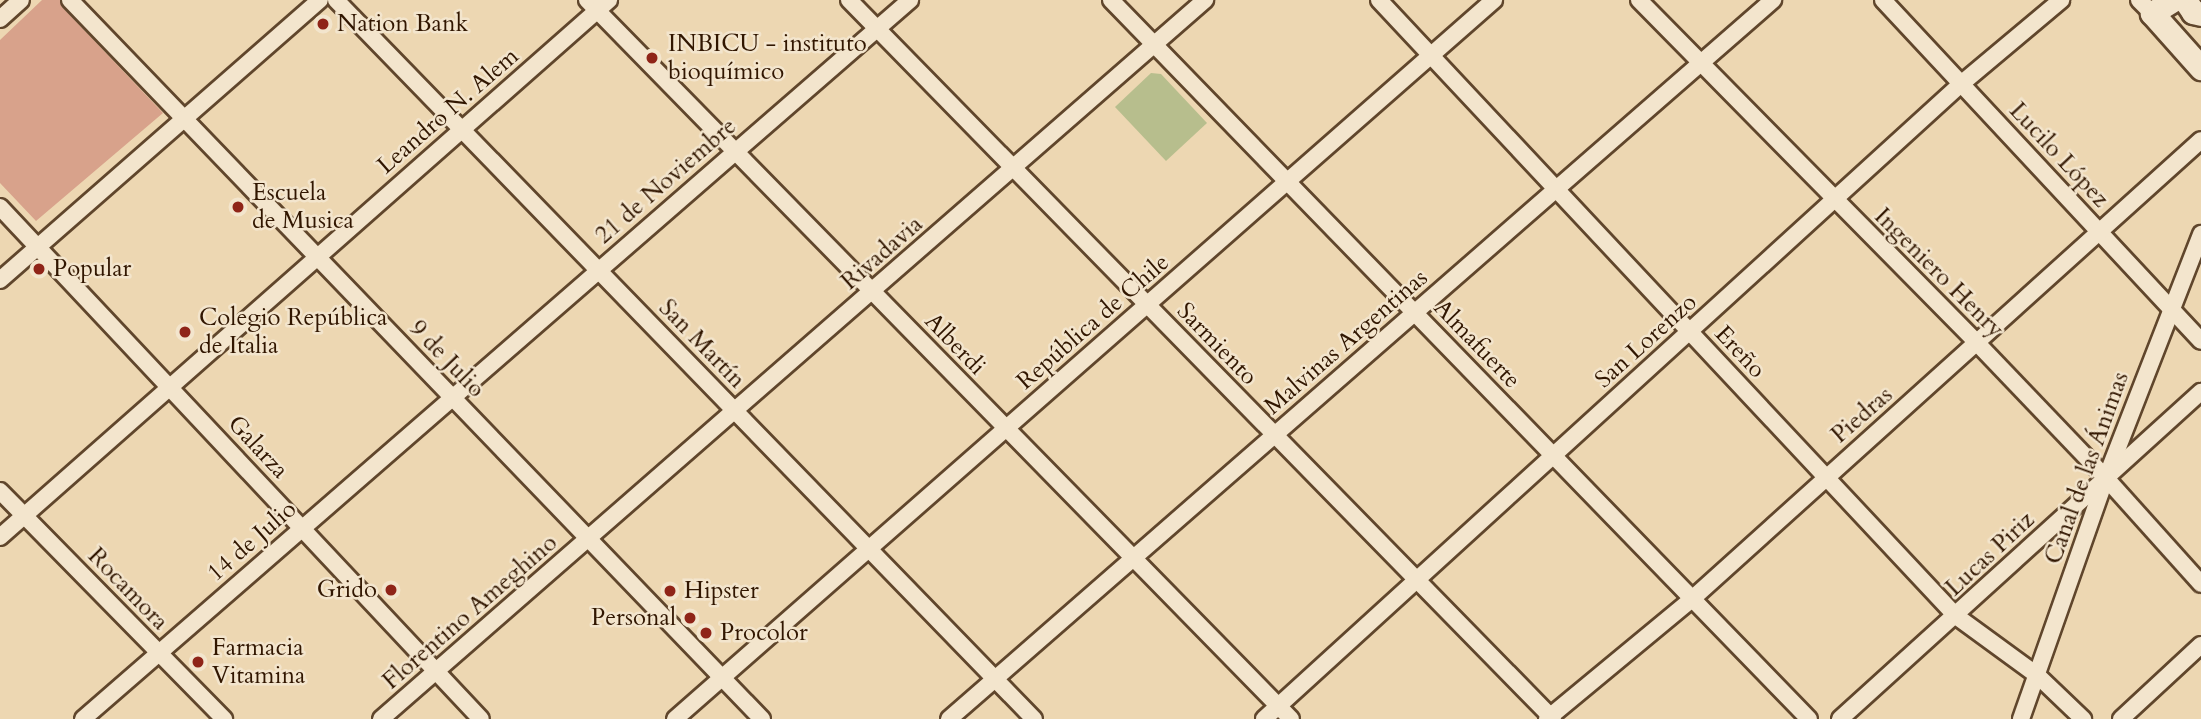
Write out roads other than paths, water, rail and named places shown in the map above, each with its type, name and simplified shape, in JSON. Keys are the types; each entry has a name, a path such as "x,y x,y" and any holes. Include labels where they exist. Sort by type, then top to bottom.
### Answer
{"main road":[{"path":"2145,6 2173,0"},
{"path":"2185,0 2193,12 2201,14"},
{"path":"2145,6 2200,63"}],"street":[{"path":"0,19 21,0"},
{"name":"9 de Julio","path":"70,0 762,719"},
{"path":"0,280 320,0"},
{"name":"San Martín","path":"336,0 1034,719"},
{"name":"Sarmiento","path":"849,0 1550,718"},
{"name":"21 de Noviembre","path":"452,397 910,0"},
{"name":"Almafuerte","path":"1111,0 1809,719"},
{"name":"Rivadavia","path":"589,539 1205,0"},
{"name":"Ereño","path":"1379,0 1956,616 2037,675 2083,719"},
{"name":"República de Chile","path":"675,719 1494,0"},
{"name":"Ingeniero Henry","path":"1639,0 1978,344 2106,478 2201,584"},
{"name":"Malvinas Argentinas","path":"949,719 1773,0"},
{"name":"Lucilo López","path":"1883,0 2201,341"},
{"name":"San Lorenzo","path":"1264,719 1961,84 2061,0"},
{"name":"Leandro N. Alem","path":"0,537 462,130 598,3"},
{"name":"Alberdi","path":"598,3 735,151 1291,719"},
{"name":"Piedras","path":"1550,718 1692,598 1978,344 2201,140"},
{"name":"Galarza","path":"0,207 481,719"},
{"name":"Canal de las Ánimas","path":"2021,719 2106,478 2201,234"},
{"name":"Lucas Piriz","path":"1840,719 2201,393"},
{"name":"14 de Julio","path":"83,719 452,397"},
{"name":"Rocamora","path":"0,491 224,719"},
{"name":"Florentino Ameghino","path":"381,719 589,539"},
{"path":"2121,719 2201,645"}],"place":[{"name":"Nation Bank","path":"323,24"},
{"name":"INBICU - instituto bioquímico","path":"652,58"},
{"name":"Escuela de Musica","path":"238,207"},
{"name":"Popular","path":"39,269"},
{"name":"Colegio República de Italia","path":"185,332"},
{"name":"Grido","path":"391,590"},
{"name":"Hipster","path":"670,591"},
{"name":"Personal","path":"690,618"},
{"name":"Procolor","path":"706,633"},
{"name":"Farmacia Vitamina","path":"198,662"}]}
